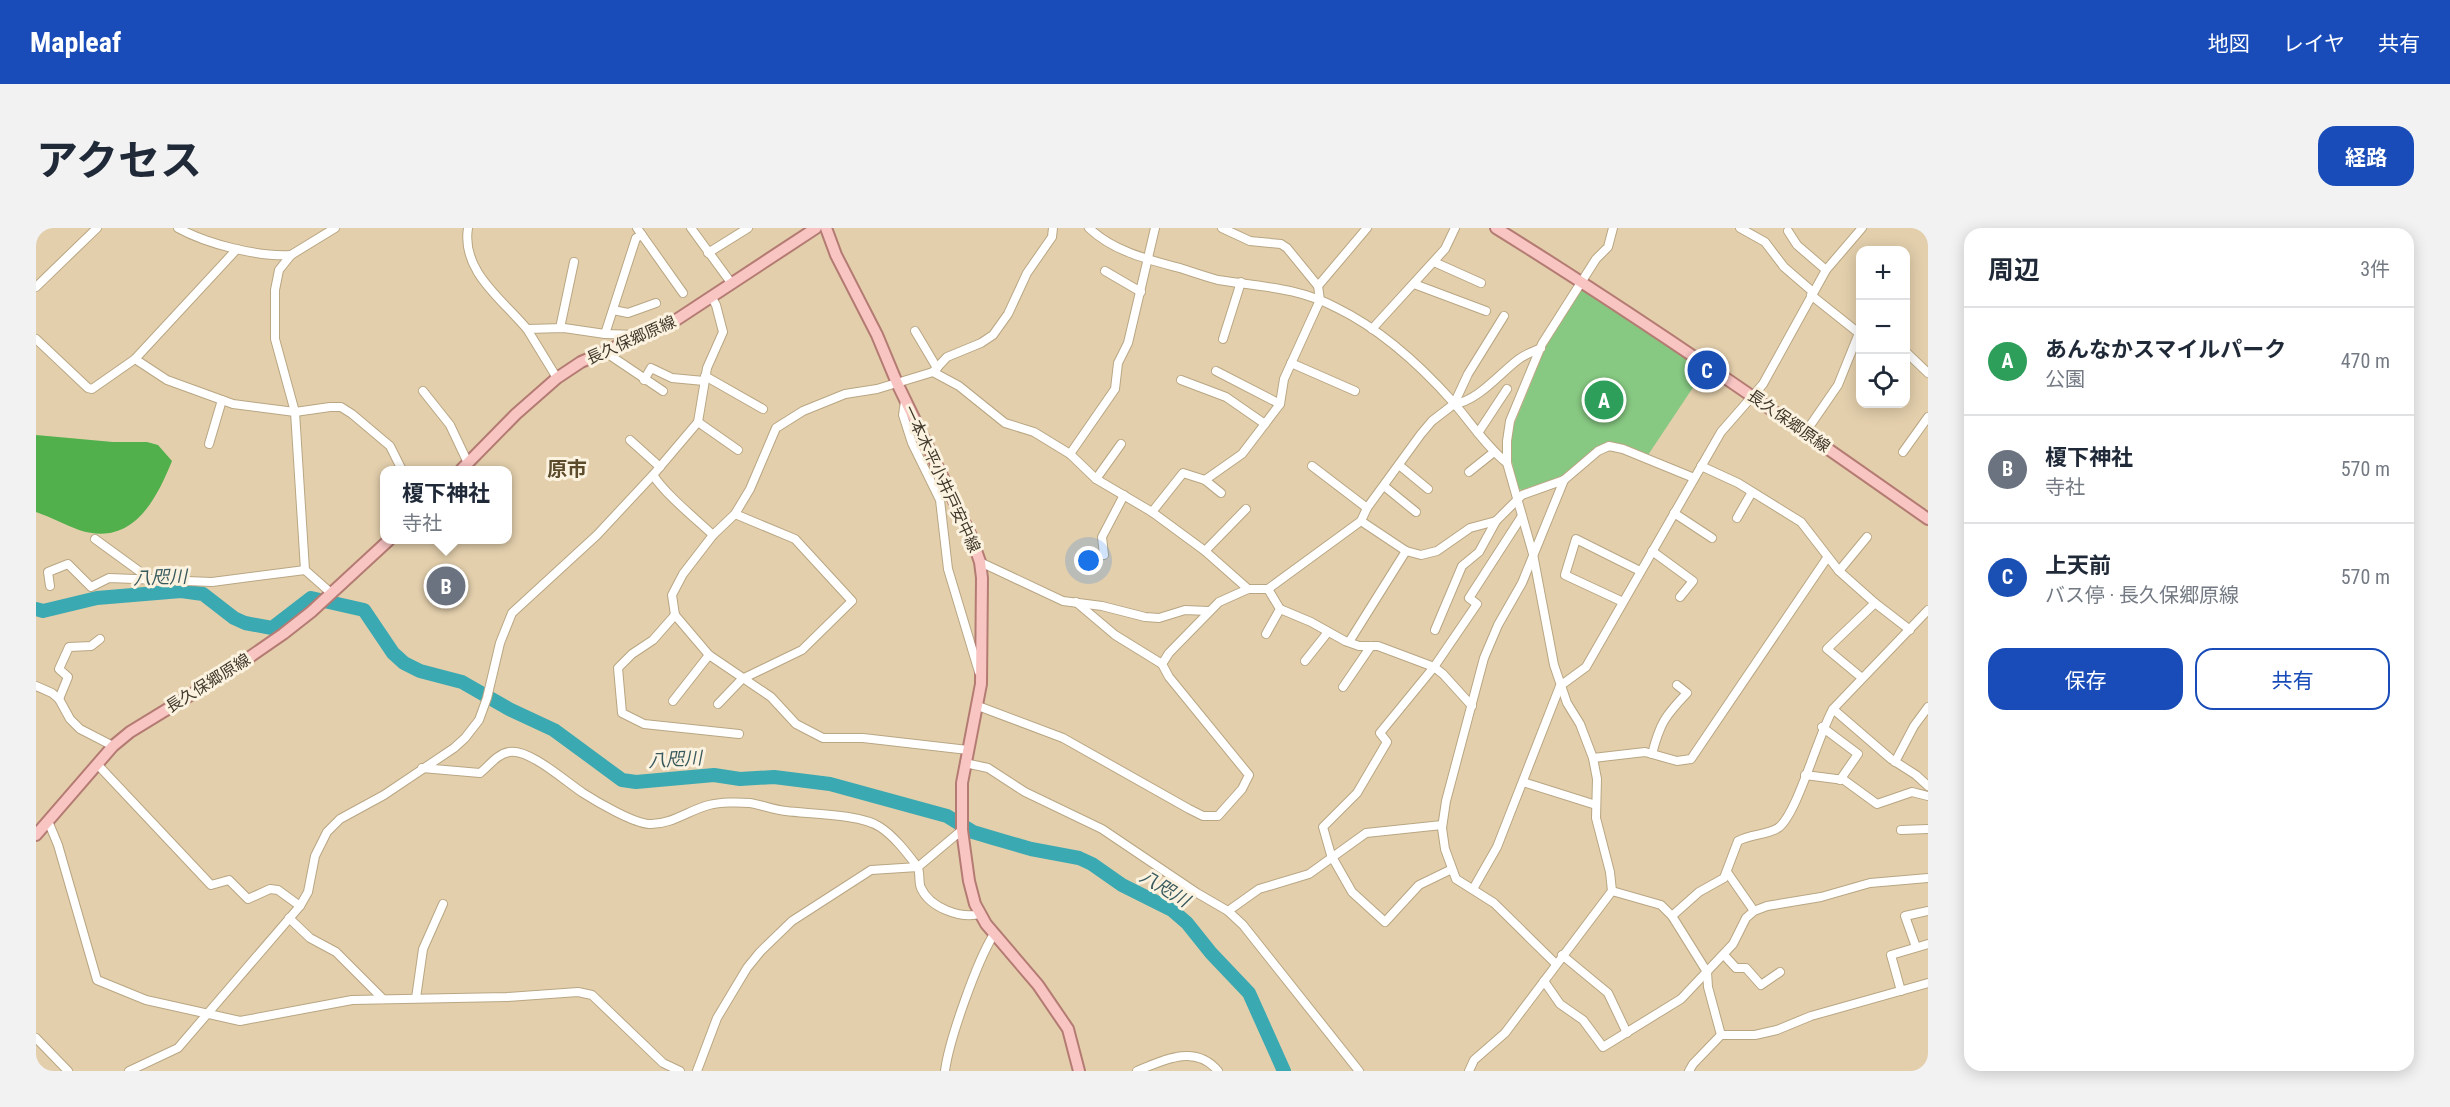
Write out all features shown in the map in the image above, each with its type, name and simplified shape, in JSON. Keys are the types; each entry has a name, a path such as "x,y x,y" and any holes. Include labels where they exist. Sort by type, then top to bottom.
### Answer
{"main road":[{"name":"長久保郷原線","path":"466,466 516,414 556,378 608,350 673,322 816,228"},
{"name":"一本木平小井戸安中線","path":"826,228 836,255 877,335 905,401 971,536 980,562 982,578 981,679 978,706 962,783 962,830 969,881 975,904 994,934 1038,985 1068,1029 1079,1071"},
{"name":"長久保郷原線","path":"1496,228 1582,282 1753,396 1928,519"},
{"name":"長久保郷原線","path":"36,836 113,746 130,732 228,672 283,634 385,544"}],"street":[{"path":"36,287 98,228"},
{"path":"178,228 237,249 264,255 291,255"},
{"path":"331,593 305,570 295,412 278,352 274,327 279,270 291,255 335,228"},
{"path":"468,228 467,246 473,264 494,295 527,329 556,378"},
{"path":"691,228 732,284"},
{"path":"708,253 748,228"},
{"path":"968,750 863,738 823,738 796,724 771,697 708,655 675,615 672,595 683,574 713,534 735,514 750,489 776,428 803,411 845,394 897,383 935,370 947,357 981,343 993,334 1008,314 1027,273 1052,237 1053,228"},
{"path":"1089,228 1111,245 1149,260 1218,279 1282,288 1320,300 1350,315 1388,340 1433,380 1494,452 1508,463"},
{"path":"1070,453 1115,389 1118,363 1128,343 1155,228"},
{"path":"1205,480 1242,454 1280,404 1284,379 1320,300 1318,286 1287,248 1281,244 1250,241 1222,228"},
{"path":"1318,286 1367,228"},
{"path":"1372,329 1445,249 1455,228"},
{"path":"1469,1071 1474,1060 1505,1033 1612,891 1610,872 1596,818 1597,779 1593,758 1580,724 1560,686 1533,554 1508,463 1510,421 1541,348 1596,259 1608,247 1613,228"},
{"path":"1740,228 1765,242 1784,267 1812,294 1856,330"},
{"path":"1473,889 1497,847 1560,686 1586,667 1721,432 1763,384 1826,270 1862,228"},
{"path":"605,334 640,231 683,293"},
{"path":"1788,231 1797,245 1826,270"},
{"path":"36,339 88,388 92,389 135,359 237,249"},
{"path":"560,328 574,262"},
{"path":"1434,262 1481,283"},
{"path":"1105,272 1141,292"},
{"path":"1223,339 1241,282"},
{"path":"1414,284 1486,311"},
{"path":"129,1071 178,1047 300,906 308,892 315,856 327,832 340,819 384,795 454,747 479,720 487,698 500,643 512,613 597,535 698,422 704,379 723,332 712,298"},
{"path":"613,310 628,313 656,303"},
{"path":"1162,664 1169,653 1219,602 1248,589 1268,590 1361,520 1367,508 1432,421 1454,404 1468,374 1504,316"},
{"path":"527,329 560,328 641,336"},
{"path":"915,331 935,370 1005,423 1034,432 1070,453 1096,479 1152,512 1205,551 1248,589"},
{"path":"1805,433 1838,385 1856,342"},
{"path":"1454,404 1462,403 1491,383 1521,357 1541,348"},
{"path":"608,350 611,356 663,391"},
{"path":"1907,354 1928,373"},
{"path":"135,359 167,380 233,404 295,412 330,406 340,407 352,414 390,446 400,466"},
{"path":"1292,363 1355,391"},
{"path":"644,380 651,368 672,378 704,379 763,409"},
{"path":"1216,371 1280,404"},
{"path":"1181,380 1226,397 1265,424"},
{"path":"1478,432 1507,389"},
{"path":"423,391 450,425 465,466"},
{"path":"210,444 222,400"},
{"path":"905,401 903,415 912,443 939,500 948,569 981,679"},
{"path":"1903,452 1928,417"},
{"path":"698,422 738,450"},
{"path":"630,440 660,467"},
{"path":"1096,479 1121,444"},
{"path":"1435,630 1462,566 1479,552 1496,521 1522,495 1564,480 1598,452 1609,446 1623,449 1694,478"},
{"path":"1469,472 1494,452"},
{"path":"1399,465 1428,489"},
{"path":"1312,466 1367,508"},
{"path":"1701,466 1752,492 1801,522 1839,571 1910,630"},
{"path":"1152,512 1183,473 1205,480 1221,493"},
{"path":"653,475 662,488 675,497 713,534"},
{"path":"1556,964 1494,903 1456,879 1445,849 1442,825 1446,801 1484,658 1498,625 1522,583 1564,480"},
{"path":"1383,486 1416,512"},
{"path":"1737,518 1752,492"},
{"path":"1104,555 1102,537 1124,495"},
{"path":"1205,551 1246,509"},
{"path":"1674,513 1712,538"},
{"path":"718,704 742,679 802,650 852,601 795,539 735,514"},
{"path":"1452,868 1419,885 1385,922 1352,892 1333,858 1323,827 1357,793 1387,742 1380,733 1434,667 1477,604 1469,598 1522,516"},
{"path":"1361,520 1406,551 1421,555 1437,551 1470,528 1496,521"},
{"path":"1839,571 1868,537"},
{"path":"95,539 152,580"},
{"path":"1623,602 1565,575 1576,539 1640,571"},
{"path":"1349,642 1406,551"},
{"path":"1652,551 1693,581 1680,597"},
{"path":"1593,758 1645,752 1683,762 1696,754 1827,558"},
{"path":"980,562 1063,601 1102,606 1145,617 1159,618 1185,610 1208,611"},
{"path":"50,586 48,572 68,564 91,586 109,578 212,582 305,570"},
{"path":"1268,590 1280,609 1349,642 1359,646 1378,646 1434,667 1472,706"},
{"path":"978,706 1064,738 1189,809 1203,816 1218,816 1242,789 1249,775 1169,677 1162,664 1115,635 1076,602"},
{"path":"1862,678 1827,649 1875,603"},
{"path":"1266,634 1280,609"},
{"path":"1672,916 1699,892 1724,878 1738,841 1777,828 1783,823 1791,810 1822,727 1833,709 1928,610"},
{"path":"675,615 653,640 632,654 618,668 622,713 644,724 739,734"},
{"path":"1305,661 1328,632"},
{"path":"59,699 68,677 59,669 69,647 91,646 100,639"},
{"path":"1343,687 1371,646"},
{"path":"673,701 708,655"},
{"path":"1652,754 1660,725 1669,711 1687,693 1677,685"},
{"path":"36,686 59,699 70,718 80,729 113,746"},
{"path":"1895,762 1914,726 1928,707"},
{"path":"1833,709 1895,762 1916,775 1928,786"},
{"path":"1822,727 1858,754 1840,780"},
{"path":"422,768 480,773 502,754 510,751 520,753 544,765 584,794 639,822 650,824 678,818 710,805 750,803 784,811 871,823 889,835 918,867 921,888 938,906 945,910 973,916 980,914"},
{"path":"965,763 987,768 1025,792 1102,829 1228,911 1243,925 1359,1071"},
{"path":"96,764 211,885 229,880 248,899 270,889 278,890 300,906"},
{"path":"1805,775 1840,780 1877,804 1912,792 1928,796"},
{"path":"1523,782 1596,805"},
{"path":"48,821 58,845 97,980 146,1000 240,1021 352,1000 507,998 578,992 592,995 663,1063 680,1071"},
{"path":"1228,911 1259,889 1309,874 1366,833 1442,825"},
{"path":"1901,830 1928,829"},
{"path":"697,1071 717,1018 747,968 792,921 871,870 918,867 962,830"},
{"path":"1727,872 1754,911"},
{"path":"1544,981 1560,1004 1583,1020 1603,1047 1681,999 1734,944 1746,918 1754,911 1767,906 1821,897 1869,883 1928,878"},
{"path":"1612,891 1661,905 1672,916 1707,972 1708,987 1721,1035"},
{"path":"416,998 423,949 443,904"},
{"path":"1916,947 1905,916 1928,911"},
{"path":"290,918 310,938 336,952 383,999"},
{"path":"945,1071 966,1002 994,934"},
{"path":"1901,991 1891,955 1928,944"},
{"path":"1724,954 1736,968 1746,968 1761,985 1780,972"},
{"path":"1562,955 1608,993 1627,1033"},
{"path":"1689,1071 1721,1035 1755,1035 1777,1030 1812,1016 1928,983"},
{"path":"36,1038 68,1071"},
{"path":"1137,1071 1177,1057 1194,1054 1204,1057 1218,1071"}],"green space":[{"path":"1583,286 1706,368 1648,455 1622,444 1614,443 1598,447 1560,477 1522,490 1518,489 1509,448 1511,432 1551,334"},
{"path":"36,435 113,442 147,442 158,445 172,461 158,492 139,518 127,527 97,534 79,530 36,512"}],"waterway":[{"name":"八咫川","path":"36,609 43,611 97,598 181,591 203,594 234,618 245,623 272,628 311,598 364,610 393,653 404,663 420,671 462,682 509,709 554,730 622,780 636,782 714,775 740,779 774,777 830,784 947,816 973,832 993,838 1031,849 1079,858 1092,864 1122,885 1172,910 1187,923 1211,953 1249,993 1284,1071"}],"place":[{"name":"上天前","path":"1707,370"},
{"name":"あんなかスマイルパーク","path":"1604,400"},
{"name":"榎下神社","path":"446,586"}],"district":[{"name":"原市","path":"567,469"}]}
